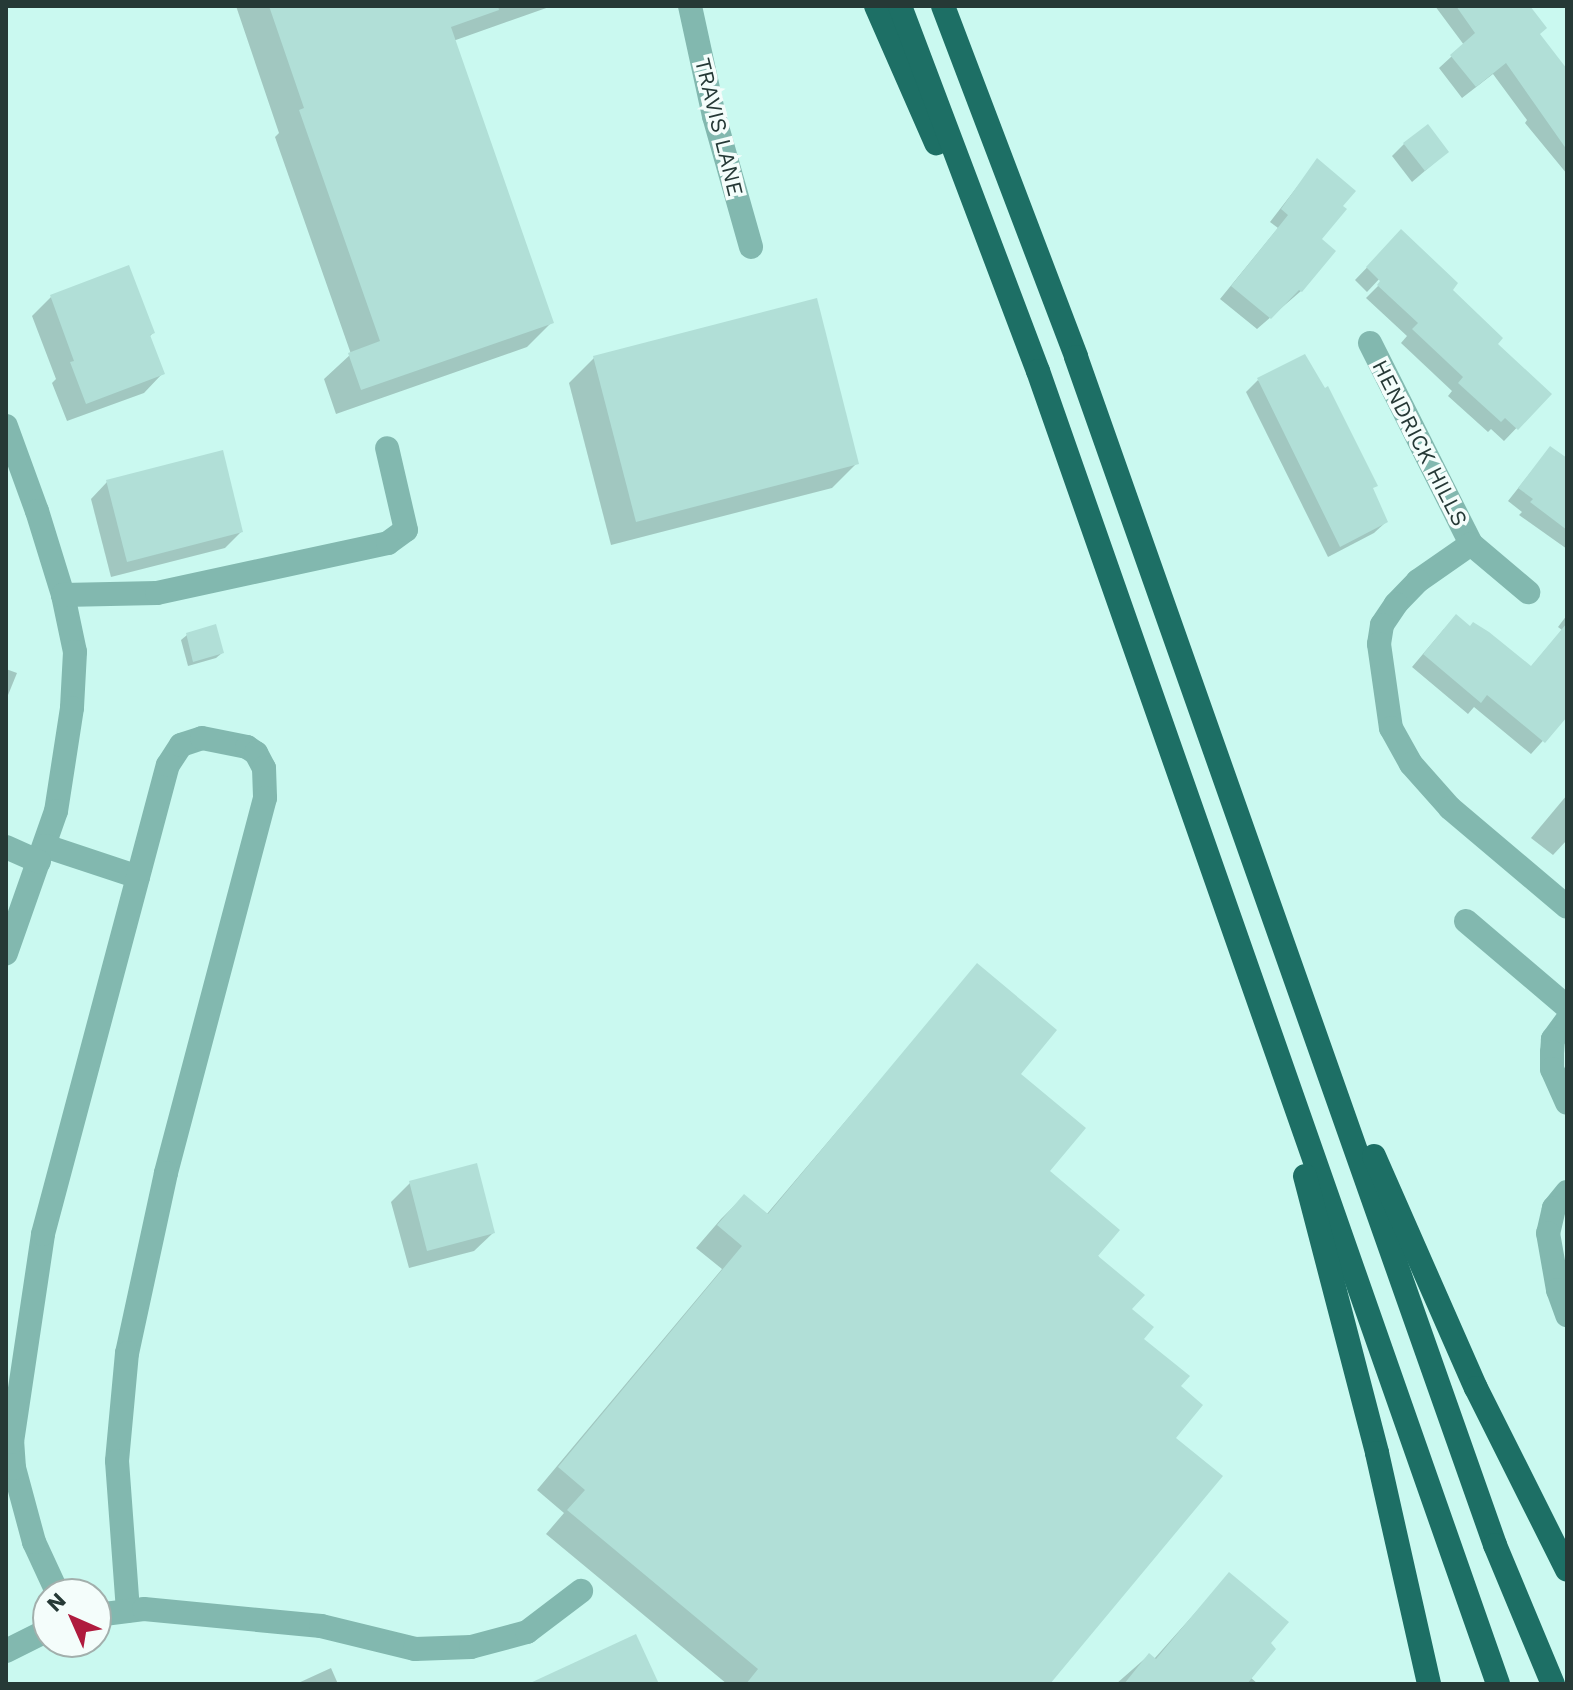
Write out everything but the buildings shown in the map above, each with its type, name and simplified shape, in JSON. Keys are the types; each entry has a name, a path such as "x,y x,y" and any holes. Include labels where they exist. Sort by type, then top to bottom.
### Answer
{"highway":[{"path":"876,6 1038,371"},
{"path":"900,6 1038,371 1498,1684"},
{"path":"943,6 1019,201 1495,1545 1553,1684"},
{"path":"959,6 1019,201"},
{"path":"1299,986 1476,1388 1567,1570"},
{"path":"1259,999 1377,1453 1429,1684"}],"street":[{"name":"TRAVIS LANE","path":"690,6 714,116 751,247"},
{"name":"HENDRICK HILLS","path":"1370,343 1471,544 1528,592"},
{"path":"6,426 63,595 75,652 72,708 56,811 6,953"},
{"path":"63,595 157,593 388,543 406,530 387,448"},
{"name":"HENDRICK HILLS","path":"1471,544 1418,581 1396,604 1382,625 1379,644 1391,728 1411,764 1450,808 1567,907"},
{"path":"51,1578 34,1542 14,1468 12,1424 43,1234 168,765 181,745 202,738 247,747 256,753 264,768 265,798 166,1173 127,1353 117,1461 128,1611"},
{"path":"6,847 138,877"},
{"path":"1466,921 1567,1007"},
{"path":"1567,1020 1553,1039 1552,1069 1567,1103"},
{"path":"1567,1192 1554,1208 1548,1233 1558,1290 1567,1315"},
{"path":"112,1613 144,1609 321,1626 415,1649 471,1647 527,1632 581,1591"},
{"path":"6,1651 32,1638"}]}
